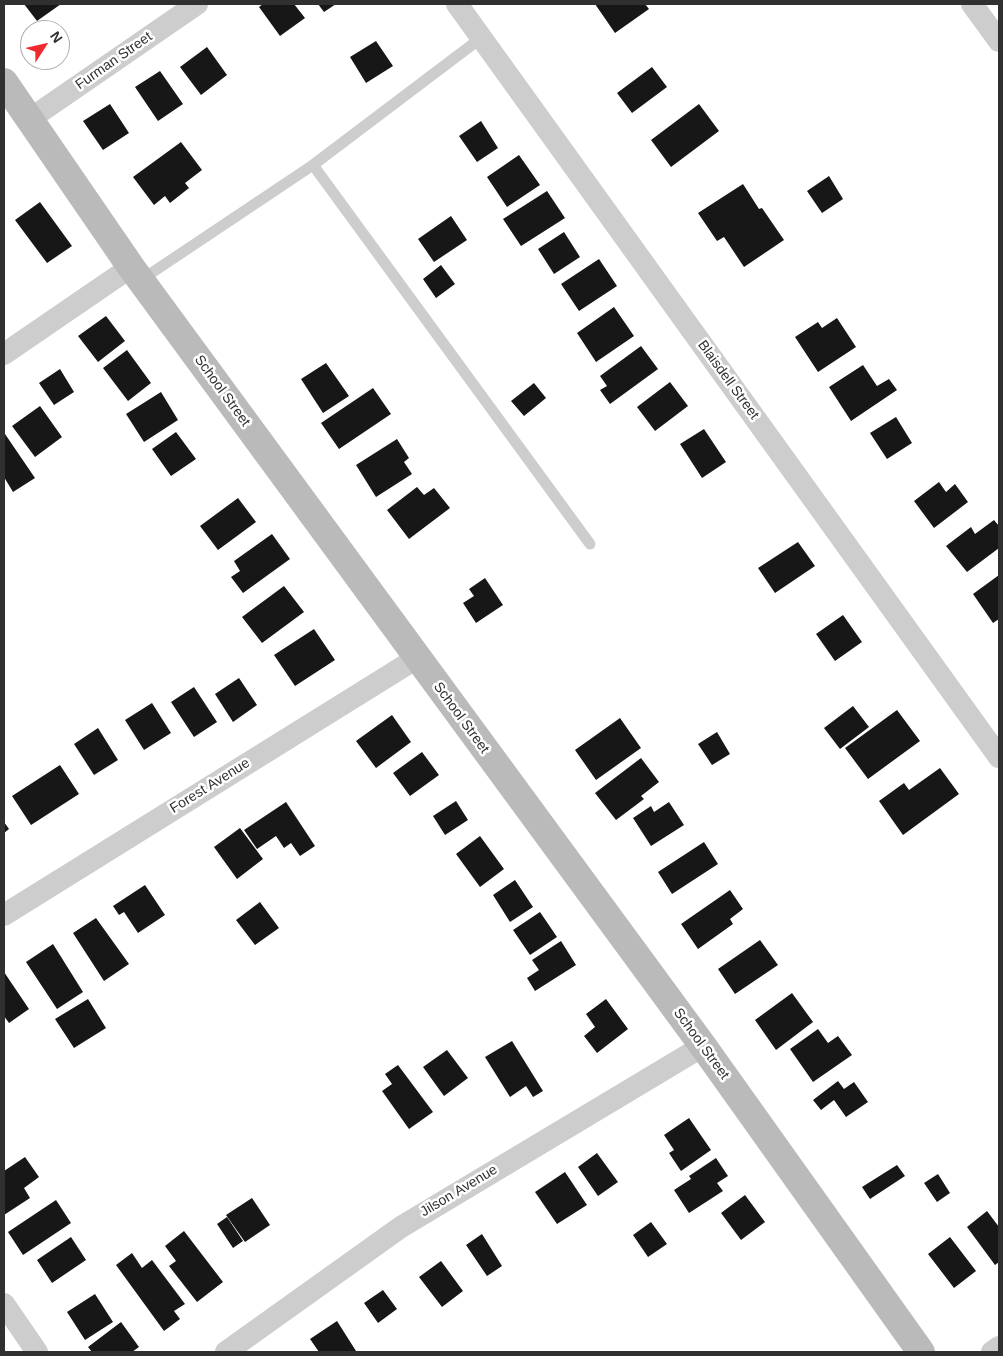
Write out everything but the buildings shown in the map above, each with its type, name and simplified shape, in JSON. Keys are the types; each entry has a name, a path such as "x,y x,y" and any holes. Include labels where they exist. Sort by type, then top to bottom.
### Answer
{"main road":[{"name":"School Street","path":"4,82 136,274 703,1046 921,1352"}],"street":[{"name":"Furman Street","path":"30,119 197,4"},
{"name":"Blaisdell Street","path":"457,4 999,757"},
{"path":"972,4 999,41"},
{"path":"4,354 136,274"},
{"name":"Forest Avenue","path":"4,915 417,658"},
{"name":"Jilson Avenue","path":"226,1352 400,1226 703,1046"},
{"path":"4,1304 11,1332 37,1352"},
{"path":"992,1352 999,1347"}],"lane":[{"path":"136,274 313,165 482,38"},
{"path":"313,165 590,544"}]}
